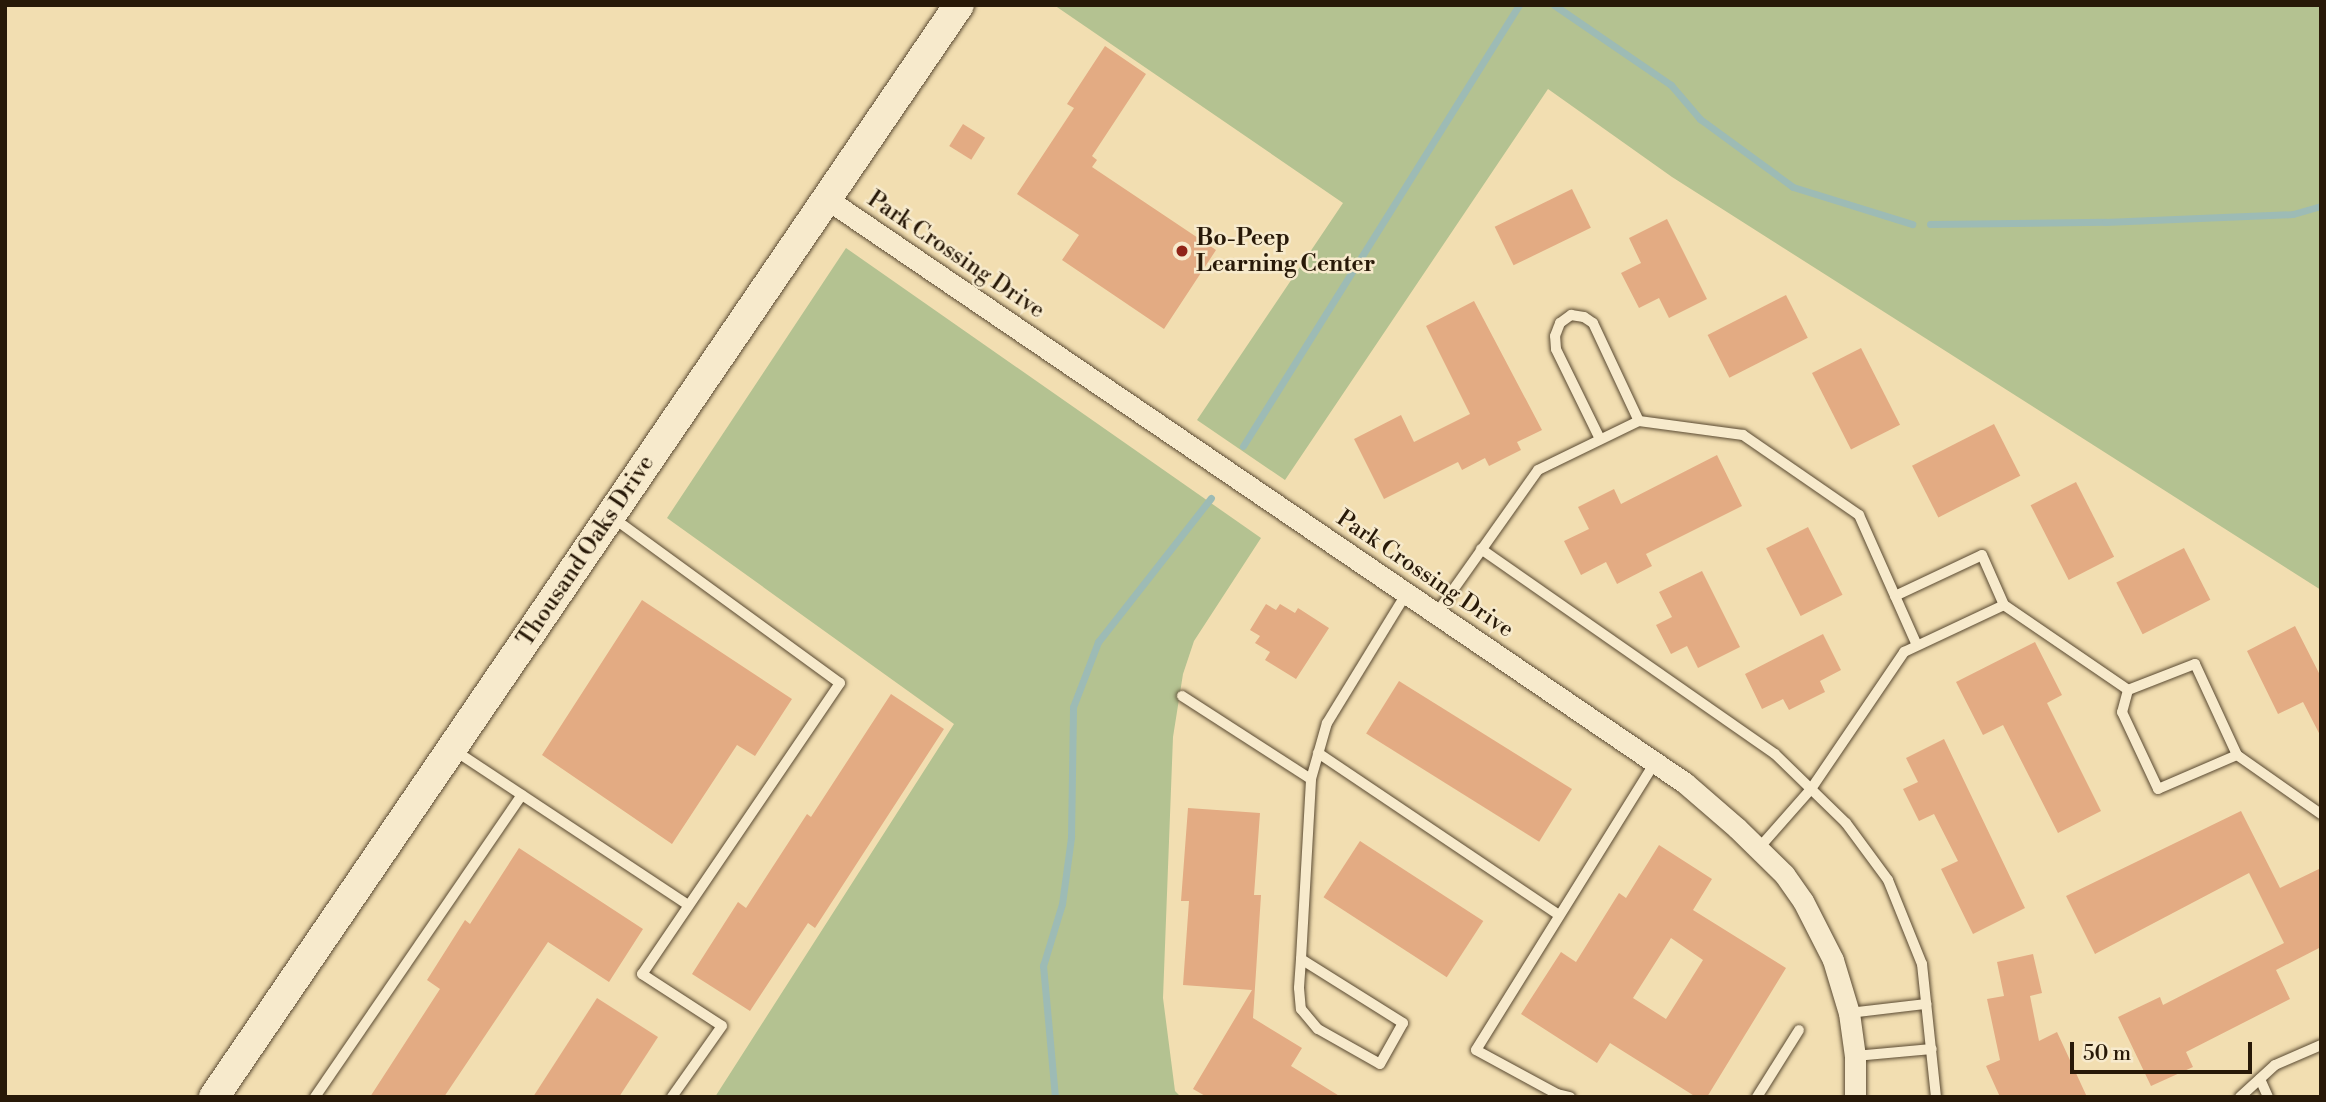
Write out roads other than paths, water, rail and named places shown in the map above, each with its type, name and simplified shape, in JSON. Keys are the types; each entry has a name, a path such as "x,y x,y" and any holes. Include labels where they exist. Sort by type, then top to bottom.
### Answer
{"main road":[{"name":"Thousand Oaks Drive","path":"214,1097 959,5"}],"street":[{"name":"Park Crossing Drive","path":"827,199 1685,783 1759,848 1784,874 1820,929 1833,960 1849,1013 1855,1056 1855,1097"}],"lane":[{"path":"1600,439 1556,349 1555,336 1560,323 1571,315 1584,317 1593,323 1639,421"},
{"path":"1436,614 1538,470 1639,421 1743,435 1859,515 1917,645"},
{"path":"610,515 840,683 642,974 722,1026 672,1097"},
{"path":"1481,549 1775,754 1846,823 1888,880 1922,964 1936,1097"},
{"path":"1895,596 1982,555 2004,605 2129,690"},
{"path":"1301,959 1403,1023 1380,1064 1318,1029 1301,1009 1299,988 1311,779 1318,753 1327,723 1406,594"},
{"path":"1759,848 1811,789 1904,652 2004,605"},
{"path":"2129,690 2194,664 2237,755 2321,814"},
{"path":"2129,690 2122,712 2158,789 2237,755"},
{"path":"1182,696 1311,779"},
{"path":"452,748 688,905"},
{"path":"1318,753 1559,915"},
{"path":"1570,1097 1557,1095 1476,1050 1655,762"},
{"path":"315,1097 522,795"},
{"path":"1849,1013 1926,1004"},
{"path":"1757,1097 1799,1030"},
{"path":"2240,1097 2275,1065 2321,1045"},
{"path":"1855,1056 1932,1049"},
{"path":"2260,1079 2269,1097"}],"waterway":[{"path":"1243,446 1519,5"},
{"path":"1554,5 1671,85 1700,119 1793,187 1912,224"},
{"path":"1930,224 2105,222 2293,214 2321,206"},
{"path":"1055,1097 1043,966 1062,904 1071,837 1073,707 1098,642 1211,498"}],"place":[{"name":"Bo-Peep Learning Center","path":"1182,251"}]}
